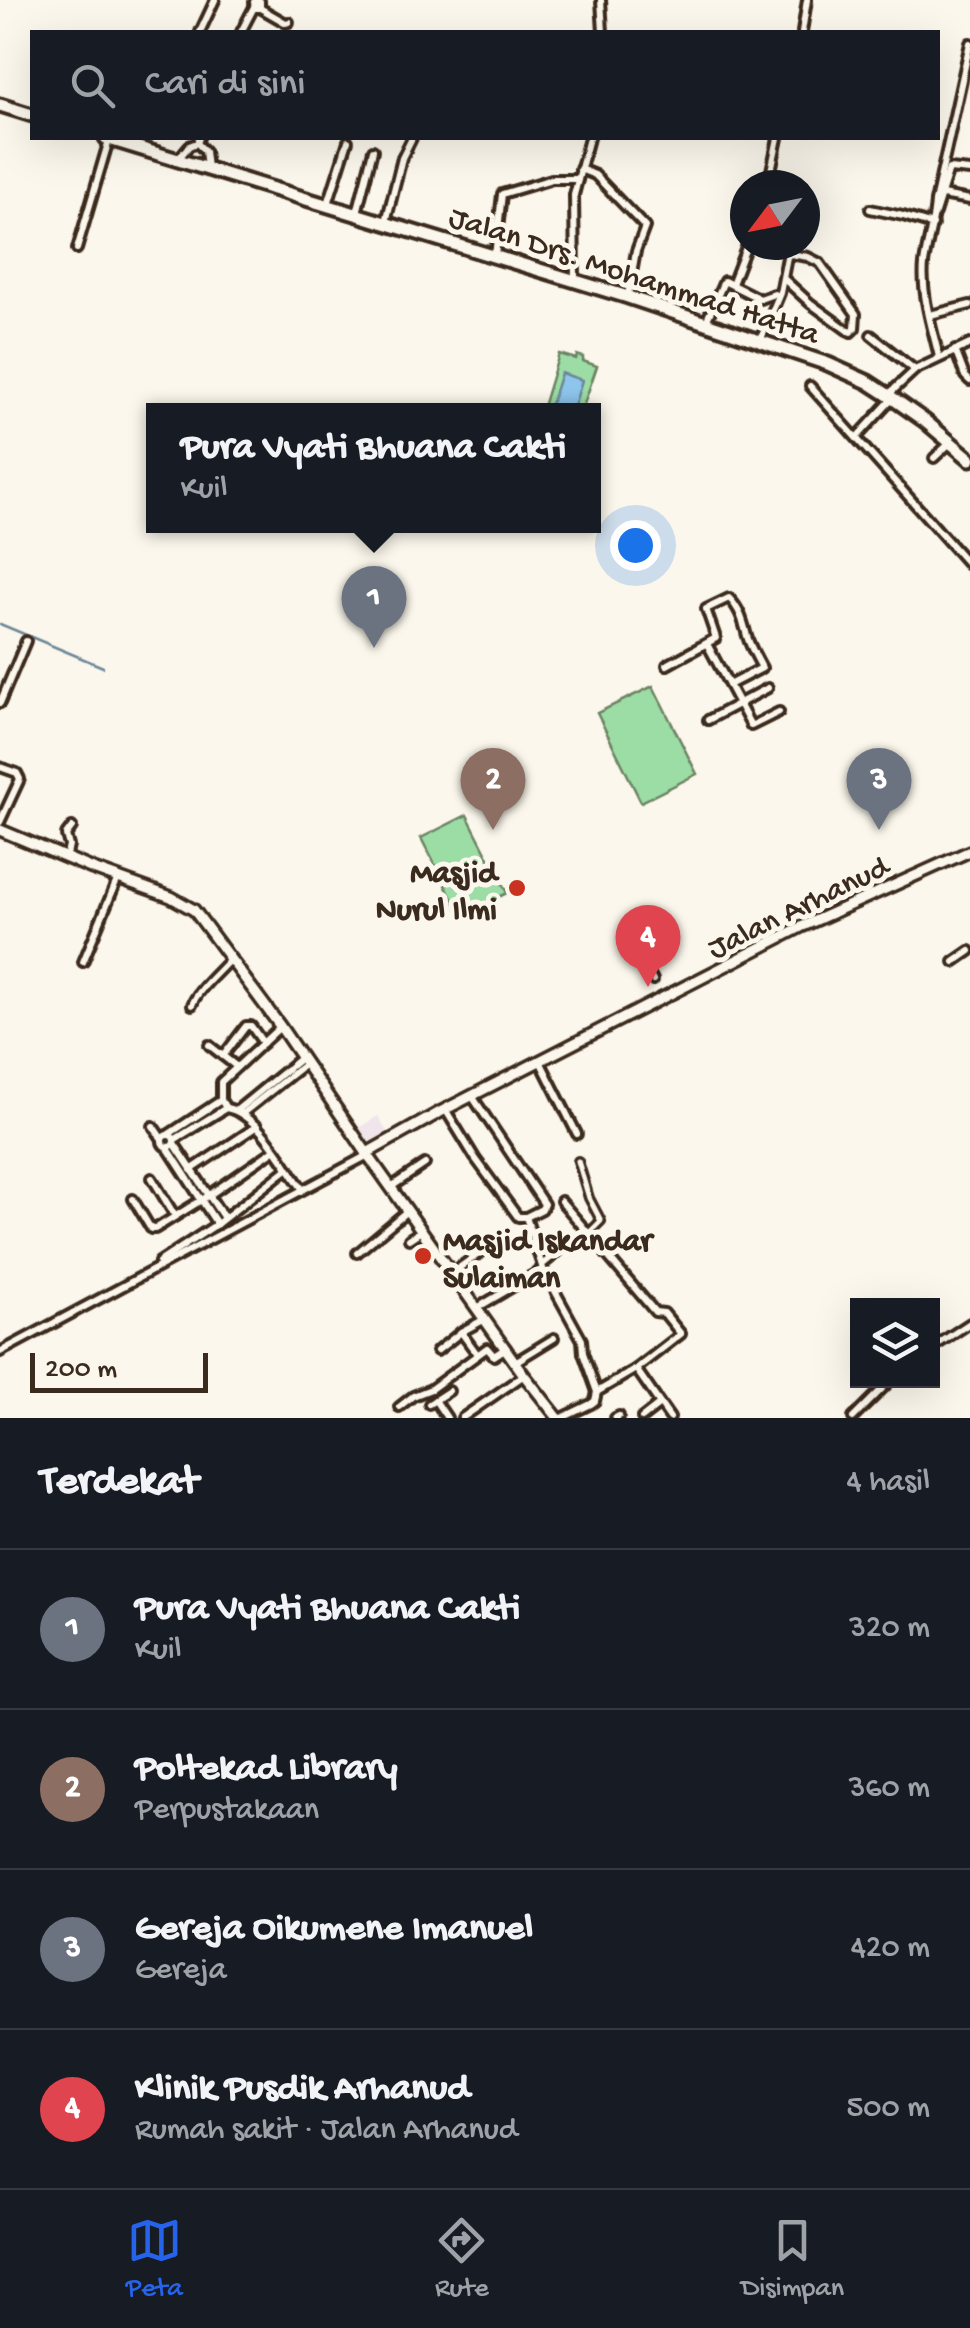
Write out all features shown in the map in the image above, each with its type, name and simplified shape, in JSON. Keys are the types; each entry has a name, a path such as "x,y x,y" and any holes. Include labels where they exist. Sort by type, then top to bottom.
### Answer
{"main road":[{"path":"0,105 30,114"},
{"name":"Jalan Drs. Mohammad Hatta","path":"115,140 628,296 846,371 891,396 970,459"}],"street":[{"path":"201,30 215,0"},
{"path":"601,0 603,30"},
{"path":"802,30 806,0"},
{"path":"244,30 257,4 290,26"},
{"path":"939,357 924,268 970,43"},
{"path":"76,249 107,140"},
{"path":"178,159 198,140 205,150 208,168"},
{"path":"386,222 402,158 411,140"},
{"path":"575,281 573,206 588,140"},
{"path":"771,170 778,140"},
{"path":"328,204 348,141"},
{"path":"357,213 374,150"},
{"path":"935,214 950,169 970,171"},
{"path":"580,170 595,174 645,227 628,296"},
{"path":"495,256 502,194 552,178 578,179"},
{"path":"942,195 970,200"},
{"path":"870,209 933,226"},
{"path":"760,341 788,255 819,262 856,314 854,330 849,331 780,288"},
{"path":"732,284 742,260"},
{"path":"706,322 724,282 760,299 780,288"},
{"path":"930,315 970,306"},
{"path":"871,336 913,371"},
{"path":"857,437 913,371 970,344"},
{"path":"954,350 970,380"},
{"path":"810,386 970,566"},
{"path":"934,458 952,442"},
{"path":"666,665 712,642 716,635 706,610 731,598 762,668 728,685"},
{"path":"0,703 26,641"},
{"path":"707,644 751,726 779,712"},
{"path":"708,720 768,688"},
{"path":"0,766 20,779 0,823 66,857 190,906 280,1026 524,1375 560,1418 593,1402 596,1392 582,1340 542,1267 526,1218"},
{"path":"66,857 66,835 72,827"},
{"name":"Jalan Arhanud","path":"368,1154 444,1109 802,927 970,851"},
{"path":"83,962 118,878"},
{"path":"632,942 654,980"},
{"path":"954,962 970,950"},
{"path":"192,1005 196,994 230,959"},
{"path":"223,1056 246,1026 263,1043"},
{"path":"226,1108 221,1100 221,1082 280,1026"},
{"path":"209,1045 236,1067"},
{"path":"240,1111 304,1060"},
{"path":"540,1060 576,1134"},
{"path":"444,1109 518,1217 526,1218 542,1210 544,1204 472,1096"},
{"path":"169,1141 221,1100"},
{"path":"169,1141 226,1108 240,1111 257,1126 300,1187"},
{"path":"153,1126 191,1170 217,1224"},
{"path":"191,1170 257,1126"},
{"path":"169,1141 205,1198 224,1218"},
{"path":"133,1199 152,1230 274,1150"},
{"path":"0,1352 368,1154"},
{"path":"477,1308 542,1267 566,1245 574,1249 600,1221 588,1198 578,1160"},
{"path":"391,1187 425,1164"},
{"path":"156,1264 217,1224 287,1169"},
{"path":"152,1178 175,1216"},
{"path":"560,1201 654,1312 664,1313 680,1334 636,1369 596,1392"},
{"path":"356,1253 408,1210"},
{"path":"410,1238 422,1230"},
{"path":"452,1273 484,1250"},
{"path":"437,1351 485,1319"},
{"path":"940,1343 970,1323"},
{"path":"461,1332 477,1354"},
{"path":"515,1362 554,1338"},
{"path":"400,1407 477,1354 488,1348 494,1356 506,1348"},
{"path":"636,1369 670,1418"},
{"path":"462,1418 524,1375"},
{"path":"853,1418 883,1388"},
{"path":"447,1418 432,1402 448,1391"},
{"path":"642,1418 660,1404"}],"shaded area":[{"path":"378,1116 388,1134 367,1141 357,1129"}],"green space":[{"path":"559,354 576,359 577,355 597,366 584,403 544,403"},
{"path":"653,686 697,774 641,802 597,713"},
{"path":"467,815 507,893 461,916 421,838"}],"water":[{"path":"561,373 582,380 575,403 551,403"}],"waterway":[{"path":"0,624 103,667"}],"place":[{"name":"Pura Vyati Bhuana Cakti","path":"374,648"},
{"name":"Poltekad Library","path":"493,830"},
{"name":"Gereja Oikumene Imanuel","path":"879,830"},
{"name":"Masjid Nurul Ilmi","path":"517,888"},
{"name":"Klinik Pusdik Arhanud","path":"648,987"},
{"name":"Masjid Iskandar Sulaiman","path":"423,1256"}]}
